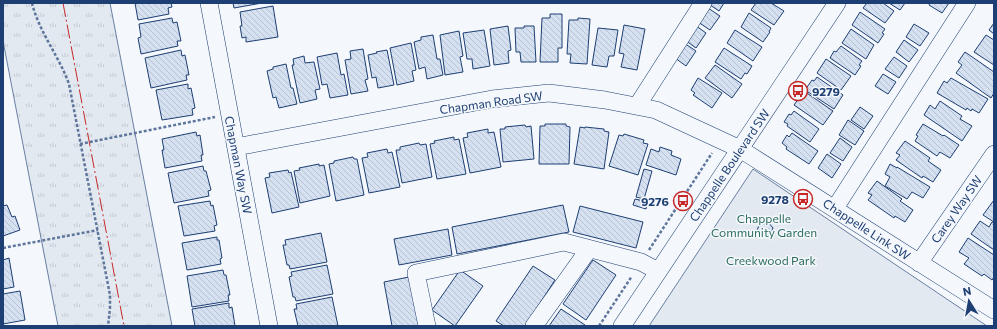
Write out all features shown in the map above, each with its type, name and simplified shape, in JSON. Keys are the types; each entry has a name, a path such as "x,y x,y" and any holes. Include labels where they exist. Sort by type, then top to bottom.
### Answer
{"street":[{"name":"Chapman Way SW","path":"209,3 269,326"},
{"path":"637,106 703,3"},
{"name":"Chappelle Boulevard SW","path":"622,326 836,3"},
{"path":"835,208 967,3"},
{"name":"Chapman Road SW","path":"236,147 492,99 549,93 606,100 656,110 740,149"},
{"name":"Chappelle Link SW","path":"740,149 994,310"},
{"name":"Carey Way SW","path":"919,263 994,154"},
{"path":"427,326 416,273 564,242 641,262 658,272"},
{"path":"534,326 589,249"}],"path":[{"path":"32,3 39,24 59,61 69,84 110,295 108,326"},
{"path":"80,144 229,114"},
{"path":"599,326 721,140"},
{"path":"3,248 98,230"}],"green space":[{"path":"3,3 110,3 172,326 58,326 3,41"},
{"name":"Creekwood Park","path":"753,169 987,326 649,326"}],"building":[{"path":"135,3 171,3 172,7 168,8 169,14 138,20"},
{"path":"233,3 262,3 234,8"},
{"path":"707,3 724,3 719,11"},
{"path":"756,3 771,3 784,11 774,25 751,10"},
{"path":"867,3 883,3 894,11 885,23 863,8"},
{"path":"889,3 905,3 900,10"},
{"path":"930,3 949,3 942,13 929,5"},
{"path":"273,6 278,37 246,42 246,37 242,38 240,12"},
{"path":"705,6 720,16 710,30 695,20"},
{"path":"860,12 885,29 882,33 884,34 878,43 852,25"},
{"path":"749,13 771,28 763,42 741,27"},
{"path":"550,14 562,14 562,48 558,48 558,62 540,62 542,18 550,18"},
{"path":"172,18 173,23 177,22 181,41 177,41 178,46 141,54 138,38 141,37 139,24"},
{"path":"578,18 590,19 587,64 570,63 571,54 567,54 569,20 578,20"},
{"path":"692,23 706,33 696,48 682,38"},
{"path":"994,23 994,34 989,30"},
{"path":"914,24 929,33 920,46 906,37"},
{"path":"624,25 645,29 637,70 621,67 624,54 619,53"},
{"path":"508,26 511,50 508,51 509,63 494,65 490,29"},
{"path":"524,26 534,26 536,62 521,62 520,52 516,52 515,28 524,28"},
{"path":"598,28 618,30 614,56 609,56 607,67 592,65"},
{"path":"851,29 874,45 866,59 842,43"},
{"path":"484,30 490,66 473,69 472,59 467,59 463,33"},
{"path":"735,30 762,47 753,61 727,43"},
{"path":"459,31 463,56 460,57 463,72 445,75 440,35"},
{"path":"433,35 437,59 440,59 443,75 427,79 425,67 419,69 414,42 421,40 421,37"},
{"path":"986,35 994,40 994,65 974,52"},
{"path":"904,40 918,50 909,62 896,52"},
{"path":"681,41 696,51 686,66 671,55"},
{"path":"411,43 416,70 412,71 414,81 397,85 390,48"},
{"path":"841,46 862,61 859,65 861,66 855,75 830,58 834,51 836,52"},
{"path":"724,48 752,66 747,74 745,73 741,79 715,62"},
{"path":"363,49 368,79 365,80 368,91 351,94 345,60 351,59 350,51"},
{"path":"181,50 182,56 185,55 189,75 186,75 187,80 151,88 145,58"},
{"path":"387,50 394,85 378,88 376,77 372,78 368,55"},
{"path":"965,52 994,72 994,93 991,98 956,73 962,65 958,62"},
{"path":"337,53 341,75 344,74 348,95 330,98 327,84 322,85 317,57"},
{"path":"304,56 305,63 314,62 320,89 315,90 317,99 300,103 292,65 294,65 293,59"},
{"path":"894,57 907,66 899,78 885,69"},
{"path":"826,59 851,76 841,90 817,73"},
{"path":"286,64 291,88 293,88 297,104 279,108 276,97 273,98 267,71 273,69 273,67"},
{"path":"715,65 742,84 732,98 705,78"},
{"path":"883,74 896,82 888,94 875,86"},
{"path":"817,77 843,95 834,109 805,90 812,80 814,81"},
{"path":"698,78 722,93 712,108 693,95 695,93 691,90"},
{"path":"951,78 988,99 979,113 972,109 971,111 967,108 966,110 937,93 944,81 947,83"},
{"path":"188,84 188,89 191,88 195,108 192,109 193,115 162,120 156,90"},
{"path":"804,91 833,111 823,125 794,105"},
{"path":"940,101 962,116 960,119 972,126 962,141 924,115 930,105 935,109"},
{"path":"860,107 873,116 864,129 851,120"},
{"path":"794,111 819,129 810,142 787,126 788,124 784,122 789,114 791,115"},
{"path":"848,120 864,131 855,145 839,135"},
{"path":"545,124 566,124 566,126 570,127 569,164 539,164 540,126 545,126"},
{"path":"923,124 959,145 950,158 940,152 937,156 915,141 918,136 916,135"},
{"path":"525,125 526,127 531,126 534,159 503,162 500,129"},
{"path":"580,127 604,129 604,131 609,132 604,169 574,164"},
{"path":"488,129 488,133 494,132 501,167 470,173 463,138 468,137 467,133"},
{"path":"196,132 197,136 200,135 203,155 201,155 202,161 165,168 162,139"},
{"path":"792,133 818,151 809,164 786,149 787,147 782,143 787,135 789,137"},
{"path":"624,134 644,140 643,143 648,144 638,175 609,166 619,135 623,136"},
{"path":"454,137 454,140 459,139 466,174 437,179 430,144 435,143 434,141"},
{"path":"840,138 852,147 843,161 830,153"},
{"path":"905,141 930,158 928,161 941,170 933,182 923,176 922,178 896,160 900,155 896,153"},
{"path":"419,143 420,145 426,144 432,177 402,183 396,150 400,150 400,147"},
{"path":"660,147 672,151 671,155 681,159 676,175 646,165 651,149 659,152"},
{"path":"387,149 388,153 392,152 400,187 369,193 362,158 368,157 367,153"},
{"path":"827,154 841,164 832,178 818,168"},
{"path":"353,157 354,159 357,159 364,195 336,201 329,164 334,163 334,161"},
{"path":"319,164 319,166 324,165 330,196 300,203 294,171 300,170 299,168"},
{"path":"890,164 930,187 923,198 912,192 907,199 885,186 890,177 885,174"},
{"path":"203,166 204,171 206,171 211,190 208,191 209,196 174,203 168,173"},
{"path":"644,169 652,171 644,199 636,197"},
{"path":"288,170 289,173 291,172 299,207 272,213 265,178 270,177 269,173"},
{"path":"877,181 902,199 900,201 913,210 905,222 895,216 894,218 868,200 872,195 868,193"},
{"path":"635,199 648,202 646,209 633,205"},
{"path":"994,200 994,222 983,215"},
{"path":"210,201 211,206 213,205 217,225 214,226 215,231 184,236 178,206"},
{"path":"7,205 12,217 15,216 20,230 3,236 3,206"},
{"path":"563,205 569,232 457,254 452,227"},
{"path":"580,206 643,222 636,248 573,232"},
{"path":"980,221 989,227 992,222 994,223 994,250 971,234"},
{"path":"768,222 773,228 770,235 762,237 757,230 760,223"},
{"path":"448,229 452,255 399,265 394,239"},
{"path":"321,233 327,262 290,269 289,265 287,265 283,245 286,245 285,240"},
{"path":"217,237 217,240 219,240 222,258 220,259 221,264 187,270 182,243"},
{"path":"968,238 994,255 994,277 992,280 984,274 982,276 964,264 969,258 959,252"},
{"path":"9,258 14,287 3,289 3,260"},
{"path":"593,260 616,275 586,320 563,304"},
{"path":"327,265 333,294 296,301 295,297 293,297 289,277 292,276 291,272"},
{"path":"533,266 555,280 525,326 504,326 496,321"},
{"path":"223,270 224,275 226,275 230,295 228,295 229,301 192,307 187,276"},
{"path":"460,270 483,286 455,326 432,310"},
{"path":"409,277 419,326 392,326 384,282"},
{"path":"20,291 25,320 3,324 3,294"},
{"path":"332,297 338,326 298,326 294,309 297,309 296,304"},
{"path":"229,303 229,308 232,307 235,326 195,326 192,309"},
{"path":"561,309 585,325 549,326"}],"power":[{"path":"63,3 124,326"}],"place":[{"name":"9279","path":"798,91"},
{"name":"9278","path":"803,199"},
{"name":"9276","path":"683,201"}],"park label":[{"name":"Chappelle Community Garden","path":"764,225"}]}
